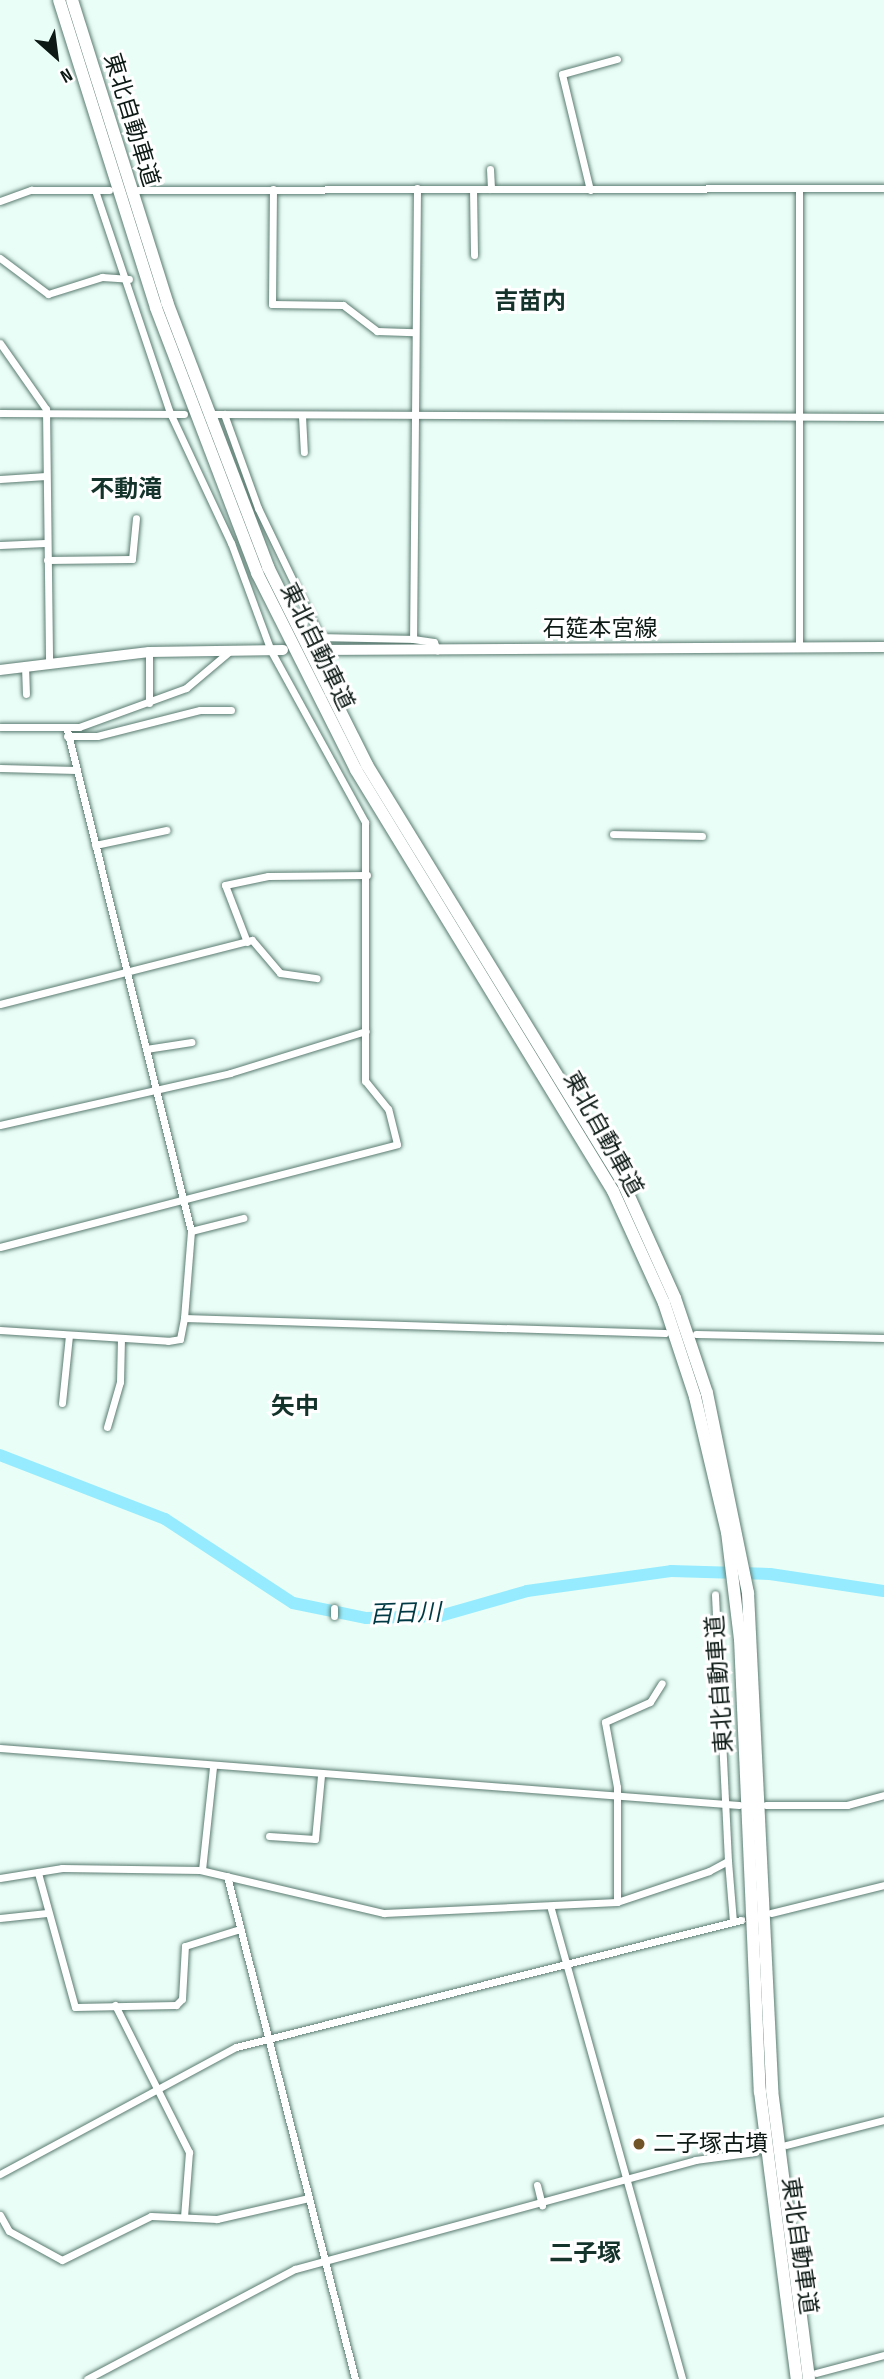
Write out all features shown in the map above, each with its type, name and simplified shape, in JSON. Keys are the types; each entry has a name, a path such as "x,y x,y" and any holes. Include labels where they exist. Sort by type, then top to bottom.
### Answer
{"highway":[{"path":"57,0 82,55"},
{"path":"74,0 82,55"},
{"name":"東北自動車道","path":"82,55 198,392 295,625 367,765 573,1094 648,1233 706,1393 742,1592 769,2041 813,2376"},
{"name":"東北自動車道","path":"742,1592 760,2092 797,2379"}],"main road":[{"name":"石筵本宮線","path":"316,650 884,647"},
{"path":"0,670 149,652 283,650"}],"street":[{"path":"590,190 562,74 617,59"},
{"path":"490,169 491,189"},
{"path":"413,639 411,419 417,188"},
{"path":"799,188 799,648"},
{"path":"138,190 884,188"},
{"path":"273,189 272,304 343,305 377,331 414,331"},
{"path":"473,189 474,255"},
{"path":"0,201 31,190 109,190"},
{"path":"0,1247 397,1144 388,1110 365,1081 365,822 271,651 231,543 170,413 129,279 95,190"},
{"path":"0,258 48,295 102,277 129,279"},
{"path":"0,342 46,412 45,543 49,662"},
{"path":"0,413 184,414"},
{"path":"213,414 302,416 341,422 411,419 884,417"},
{"path":"224,414 258,508 320,637 413,639 434,642 437,649"},
{"path":"302,416 304,452"},
{"path":"0,478 46,476"},
{"path":"47,560 132,559 136,518"},
{"path":"0,545 45,543"},
{"path":"67,733 193,684 232,650"},
{"path":"149,652 149,703"},
{"path":"25,666 26,694"},
{"path":"0,727 97,736 200,710 231,710"},
{"path":"0,1330 180,1339 184,1318 191,1231 185,1200 154,1086 67,733"},
{"path":"0,768 76,771"},
{"path":"95,845 166,830"},
{"path":"614,834 702,836"},
{"path":"247,942 225,885 268,876 367,875"},
{"path":"0,1004 247,942 262,946 280,972 317,978"},
{"path":"0,1125 154,1086 230,1073 366,1031"},
{"path":"146,1049 191,1042"},
{"path":"191,1231 243,1218"},
{"path":"184,1318 665,1333"},
{"path":"696,1334 884,1338"},
{"path":"62,1403 69,1335"},
{"path":"107,1427 120,1382 121,1338"},
{"path":"0,2174 236,2048 737,1921 728,1861 715,1594"},
{"path":"617,1902 618,1799 605,1722 650,1702 662,1683"},
{"path":"0,1748 618,1799 739,1805"},
{"path":"202,1870 213,1767"},
{"path":"269,1836 315,1839 321,1775"},
{"path":"766,1804 847,1805 884,1795"},
{"path":"0,1878 131,1866 202,1870 384,1913 551,1909 617,1902 728,1861"},
{"path":"38,1873 72,2004 179,2003 185,1946 240,1929"},
{"path":"227,1876 355,2379"},
{"path":"771,1913 884,1885"},
{"path":"551,1909 563,1964 623,2184 682,2379"},
{"path":"0,1919 47,1913"},
{"path":"115,2005 189,2152 184,2217"},
{"path":"786,2145 884,2120"},
{"path":"87,2379 288,2272 623,2184 695,2160 755,2152"},
{"path":"537,2185 542,2206"},
{"path":"0,2215 9,2231 62,2260 151,2216 217,2219 309,2198"},
{"path":"813,2376 884,2355"}],"waterway":[{"name":"百日川","path":"0,1455 165,1519 293,1603 366,1618 440,1616 527,1591 671,1571 770,1574 884,1591"}],"place":[{"name":"二子塚古墳","path":"639,2144"}],"district":[{"name":"吉苗内","path":"530,302"},
{"name":"不動滝","path":"126,490"},
{"name":"矢中","path":"295,1407"},
{"name":"二子塚","path":"585,2254"}]}
